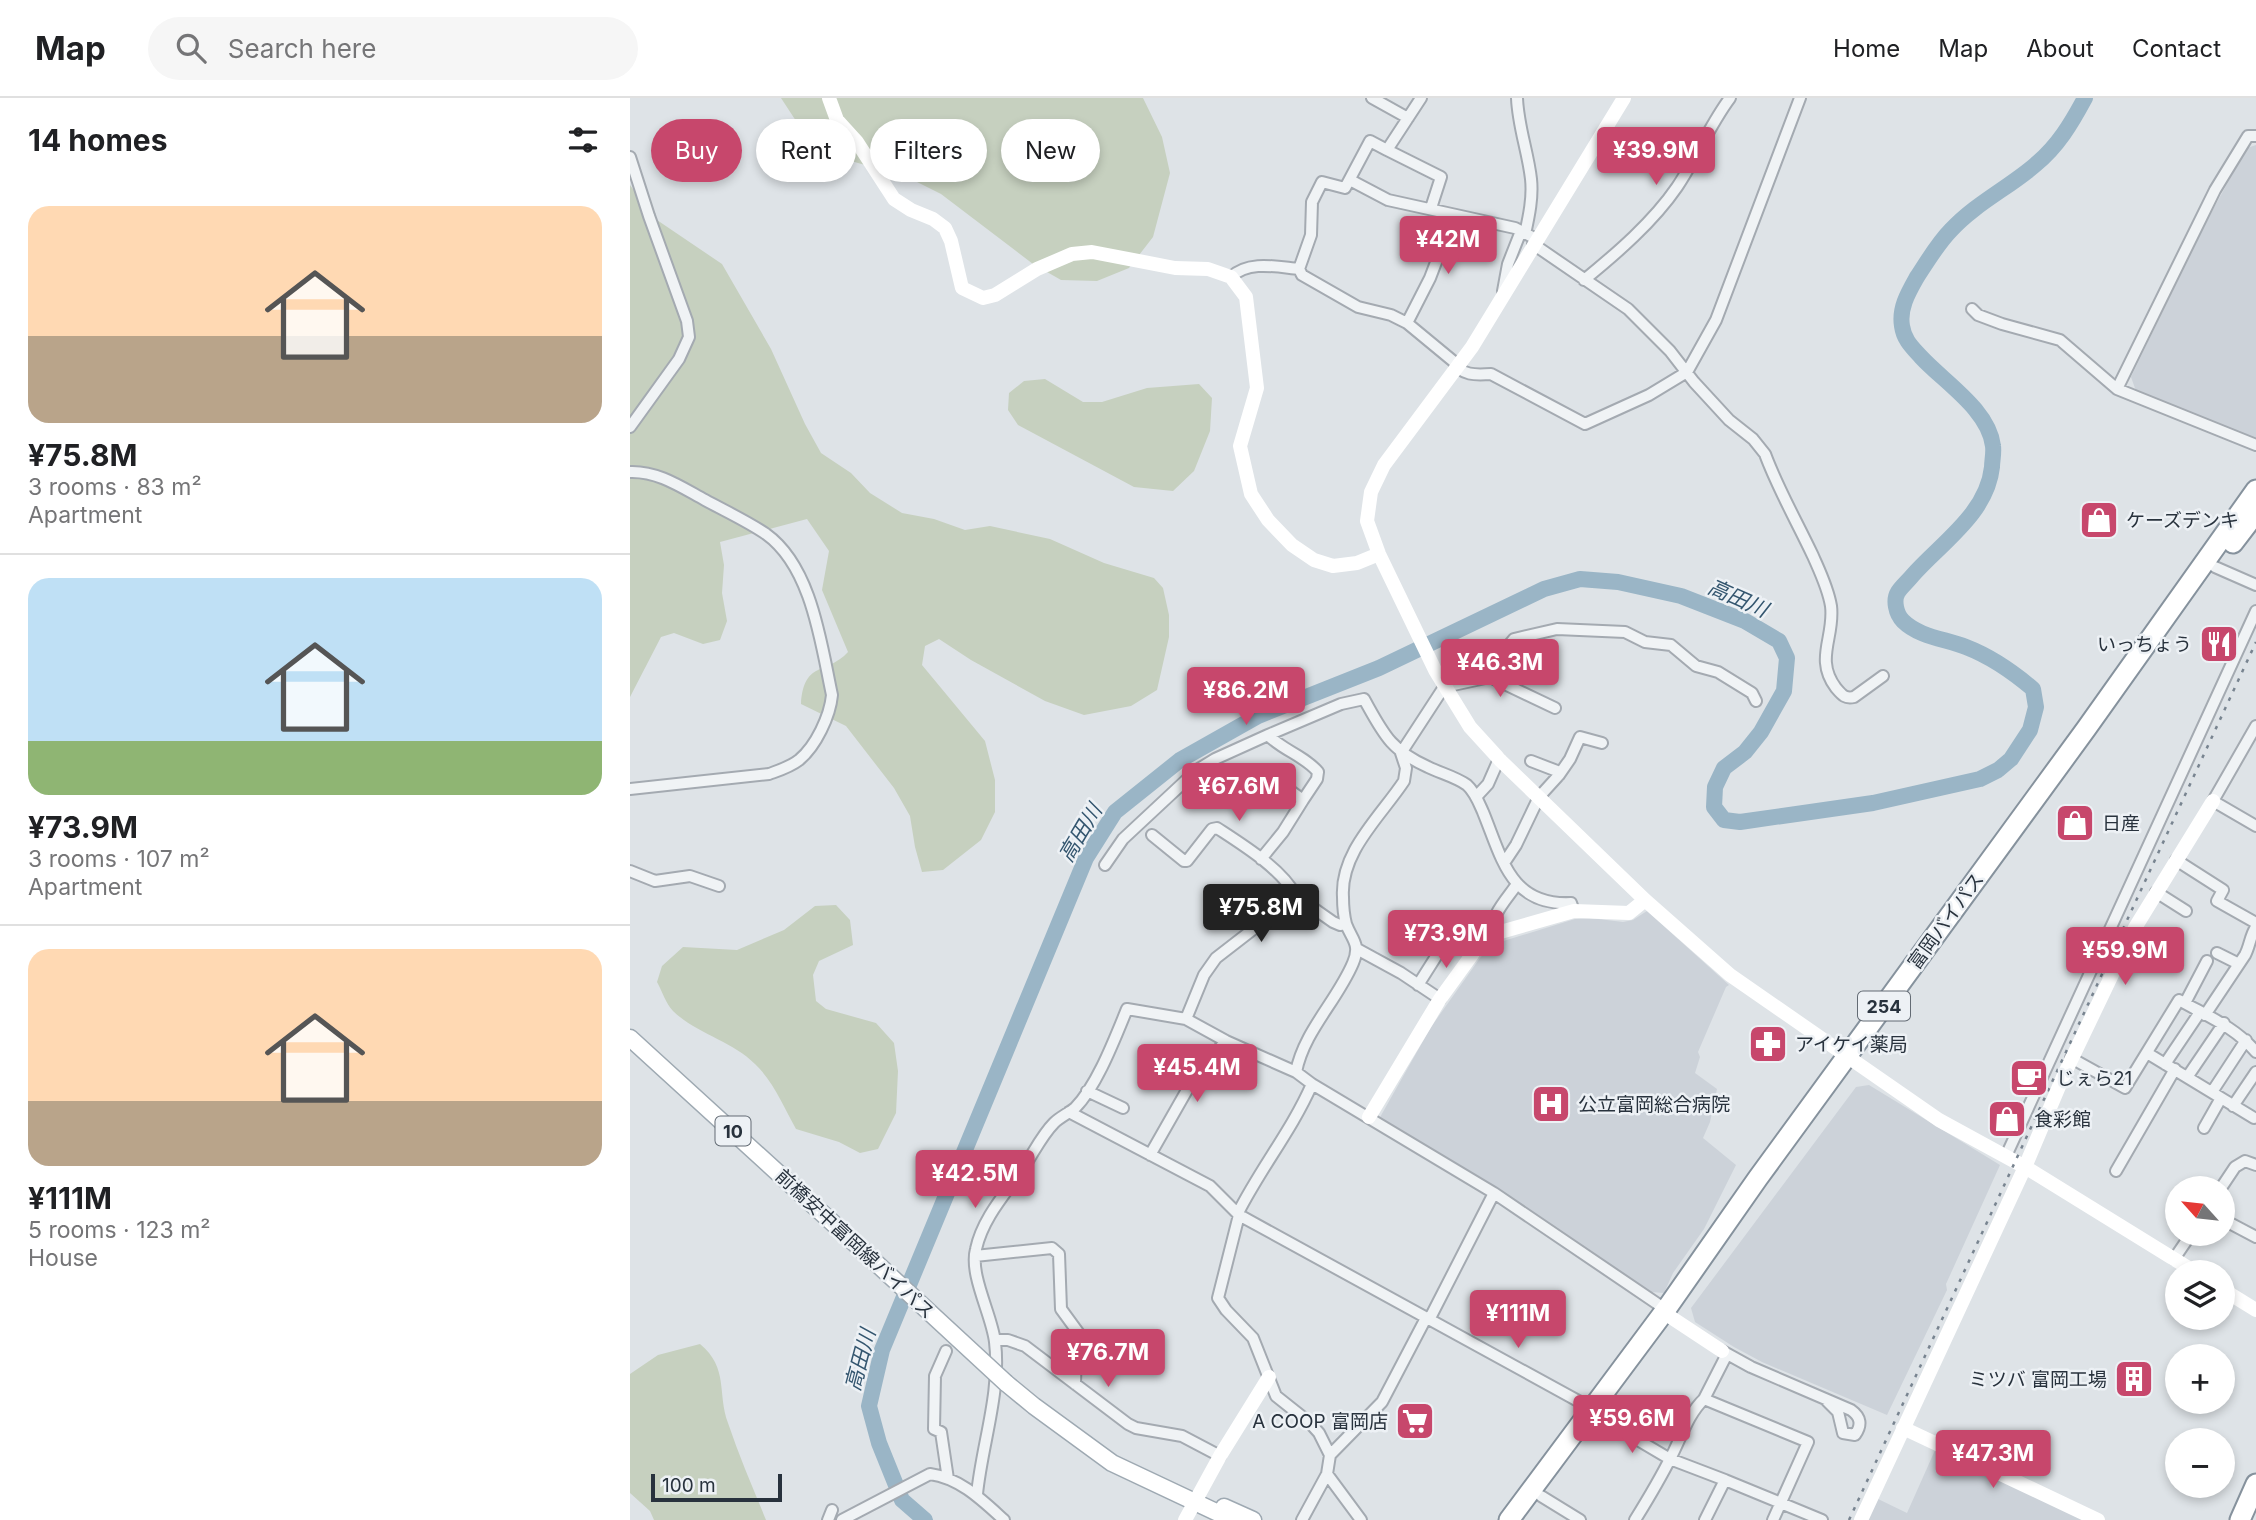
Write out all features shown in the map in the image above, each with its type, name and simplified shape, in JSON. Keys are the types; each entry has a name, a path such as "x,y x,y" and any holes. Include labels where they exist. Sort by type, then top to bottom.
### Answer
{"highway":[{"name":"富岡バイパス","path":"1524,1520 2256,490"},
{"name":"富岡バイパス","path":"1851,1061 2097,736 2256,513"},
{"name":"富岡バイパス","path":"1509,1520 1591,1408 1669,1313"},
{"path":"2240,1520 2256,1484"}],"main road":[{"name":"前橋安中富岡線バイパス","path":"630,1038 1034,1406 1112,1462 1196,1499 1253,1520"},
{"name":"前橋安中富岡線バイパス","path":"1196,1499 1233,1520"}],"street":[{"path":"829,98 837,121 857,142 894,199 945,228 962,288 972,295 983,298 995,295 1037,270 1072,254 1092,252 1175,268 1208,269 1231,277 1246,297 1257,388 1240,446 1251,494 1276,529 1292,545 1314,560 1333,566 1357,564 1379,554"},
{"path":"1372,98 1408,118"},
{"path":"1387,149 1421,98"},
{"path":"1517,98 1532,183 1529,237"},
{"path":"1624,98 1529,237 1502,297 1457,369 1384,465 1371,492 1367,521 1379,554 1435,670 1470,727 1499,759 1645,900 1730,975 1939,1120 2025,1167 2174,1259 2183,1246"},
{"path":"1584,280 1653,217 1677,187 1702,140 1730,98"},
{"path":"1431,208 1441,177 1370,141 1345,188 1322,182 1312,202 1311,235 1299,269 1302,275 1357,307 1391,315 1407,323 1453,361 1457,369 1474,375 1491,374 1499,377 1585,424 1649,396 1687,372 1716,320 1800,98"},
{"path":"2118,389 2215,190 2248,136 2256,136"},
{"path":"630,157 687,321 689,337 678,359 630,427"},
{"path":"1350,180 1388,200 1515,228 1628,309 1670,351 1729,420 1753,439 1765,454 1825,583 1831,608 1825,659 1828,676 1843,696 1849,698 1883,676"},
{"path":"1407,323 1430,278 1454,215"},
{"path":"1231,277 1239,270 1259,266 1299,269"},
{"path":"1972,309 1978,315 2002,324 2060,340 2118,389 2256,445"},
{"path":"630,472 652,474 671,481 771,538 793,563 803,582 817,627 832,695 831,707 816,738 802,758 785,769 769,774 630,789"},
{"path":"2216,567 2256,585"},
{"path":"2006,1156 2256,611"},
{"path":"1498,681 1497,673 1504,651 1514,639 1557,629 1625,632 1645,642 1671,645 1696,666 1718,672 1752,693 1756,701"},
{"path":"1401,753 1444,687 1490,677 1555,708"},
{"path":"1105,865 1123,839 1197,770 1268,735 1341,704 1364,699 1384,736 1401,753 1467,785 1476,797 1504,863 1517,884 1525,892 1546,902 1571,903 1574,911"},
{"path":"1861,1520 2025,1167 2071,1058 2133,930 2256,726"},
{"path":"1261,859 1283,832 1317,779 1318,772 1268,735"},
{"path":"1504,863 1516,845 1539,797 1570,759 1580,737 1602,743"},
{"path":"2244,744 2256,750"},
{"path":"1296,1072 1306,1042 1353,963 1357,949 1346,924 1343,896 1347,866 1357,846 1404,781 1406,768 1401,753"},
{"path":"1476,797 1488,784 1499,759"},
{"path":"1531,761 1557,771 1559,775"},
{"path":"1262,770 1303,800"},
{"path":"2213,801 2256,826"},
{"path":"1152,835 1187,861 1212,829 1217,828 1261,859 1291,886 1296,896 1334,922 1346,924"},
{"path":"2116,1171 2170,1067 2249,948 2256,925 2217,901 2223,890 2176,860"},
{"path":"630,872 655,881 690,876 719,886"},
{"path":"1494,934 1492,928 1495,916 1517,884"},
{"path":"2156,892 2186,911"},
{"path":"1186,1019 1204,975 1216,958 1296,896"},
{"path":"1368,1117 1394,1079 1440,999 1474,951 1490,935 1574,911 1629,914 1645,900"},
{"path":"2133,930 2160,946"},
{"path":"1418,985 1449,936 1474,951"},
{"path":"1357,949 1401,973 1440,999"},
{"path":"2217,953 2239,964"},
{"path":"2185,1003 2207,961"},
{"path":"2071,1058 2125,1088 2179,999 2224,1023 2246,1040 2256,1052"},
{"path":"977,1494 994,1392 995,1340 977,1274 976,1248 1004,1192 1011,1186 1045,1133 1055,1121 1074,1109 1087,1091 1109,1051 1127,1009 1186,1019 1226,1041 1296,1072 1311,1084 1494,1193 1724,1353 1827,1401"},
{"path":"2188,1076 2224,1023"},
{"path":"2204,1128 2216,1095 2246,1040"},
{"path":"1150,1155 1195,1076 1226,1041"},
{"path":"2147,1053 2254,1118"},
{"path":"2233,1106 2256,1072"},
{"path":"1311,1084 1304,1101 1251,1187 1238,1214 1219,1298 1226,1310 1253,1338 1276,1396 1310,1423 1331,1455"},
{"path":"1087,1091 1123,1108"},
{"path":"1069,1112 1210,1186 1238,1214 1591,1408"},
{"path":"2230,1176 2239,1164 2245,1161 2256,1166"},
{"path":"1302,1520 1327,1474 1331,1455 1382,1402 1494,1193"},
{"path":"2235,1226 2256,1237"},
{"path":"975,1256 1052,1248 1059,1254 1060,1309 1080,1335 1076,1350 1075,1384"},
{"path":"2235,1297 2256,1310"},
{"path":"995,1340 1008,1340 1025,1346 1128,1424 1136,1428 1182,1436 1220,1456"},
{"path":"946,1351 935,1376 934,1429 941,1432 948,1479"},
{"path":"1635,1520 1698,1404 1704,1399 1724,1353"},
{"path":"1185,1520 1220,1456 1269,1377"},
{"path":"1704,1399 1808,1442 1773,1520"},
{"path":"1609,1423 1670,1459 1822,1520"},
{"path":"1903,1428 2098,1520"},
{"path":"842,1520 930,1474 948,1479 977,1494 1003,1520"},
{"path":"1327,1474 1360,1520"},
{"path":"1705,1520 1725,1480"},
{"path":"1541,1496 1580,1520"}],"shaded area":[{"path":"2256,145 2256,440 2136,391 2131,377 2201,231 2247,148"},
{"name":"公立富岡総合病院","path":"1647,911 1729,985 1698,1052 1700,1057 1695,1073 1717,1089 1710,1122 1703,1138 1736,1165 1704,1229 1673,1273 1664,1293 1651,1292 1490,1186 1379,1119 1431,1027 1490,947 1575,919 1623,922 1633,920"},
{"path":"1869,1085 2000,1165 1946,1284 1947,1290 1887,1415 1762,1362 1734,1347 1695,1322 1691,1308 1856,1087"},
{"path":"1936,1448 2090,1520 1866,1520 1876,1498 1907,1513"}],"green space":[{"path":"781,98 1143,98 1162,137 1170,173 1153,237 1129,268 1097,281 1061,280 1033,264 941,194 917,182 987,182 987,119 870,119 870,166 856,162 856,119 795,119"},
{"path":"630,185 654,218 722,264 771,349 821,453 851,473 870,493 902,513 934,519 965,530 990,526 1050,539 1104,563 1154,578 1163,588 1169,615 1169,637 1157,690 1131,706 1084,715 1045,701 939,639 925,646 922,665 985,741 995,780 995,812 981,840 943,870 922,872 910,816 894,788 846,726 801,704 803,690 812,674 848,652 822,590 829,551 807,519 720,542 724,565 722,593 727,621 720,640 703,644 674,633 661,637 630,697"},
{"path":"1045,379 1083,402 1102,402 1147,388 1199,384 1212,398 1210,431 1194,471 1173,491 1134,487 1018,425 1008,410 1009,393 1024,381"},
{"path":"836,905 850,920 853,945 819,961 813,975 816,1001 826,1009 876,1023 894,1043 898,1071 896,1113 878,1149 860,1153 839,1142 796,1129 778,1095 761,1071 736,1049 682,1019 666,1001 657,982 662,966 683,947 737,950 784,930 815,906"},
{"path":"700,1344 709,1353 719,1372 728,1423 766,1520 654,1520 650,1511 630,1493 630,1374 658,1355"}],"waterway":[{"name":"高田川","path":"925,1520 902,1500 879,1443 869,1406 882,1350 1086,858 1115,812 1180,760 1258,716 1379,668 1544,589 1580,579 1618,582 1681,596 1745,621 1779,641 1787,658 1784,691 1761,732 1745,752 1724,768 1715,787 1714,807 1724,820 1740,822 1873,803 1980,779 1998,770 2011,759 2030,730 2036,707 2033,689 1985,655 1909,626 1896,607 1896,595 1961,527 1981,499 1988,484 1993,451 1990,433 1983,420 1964,397 1909,343 1901,319 1903,307 1917,277 1946,235 1970,212 2043,158 2075,117 2085,98"}],"railway":[{"path":"1849,1520 2256,642"}],"place":[{"name":"ケーズデンキ","path":"2099,520"},
{"name":"いっちょう","path":"2219,644"},
{"name":"日産","path":"2075,823"},
{"name":"アイケイ薬局","path":"1768,1044"},
{"name":"じぇら21","path":"2029,1078"},
{"name":"公立富岡総合病院","path":"1551,1104"},
{"name":"食彩館","path":"2007,1119"},
{"name":"ミツバ 富岡工場","path":"2134,1379"},
{"name":"A COOP 富岡店","path":"1415,1421"}]}
